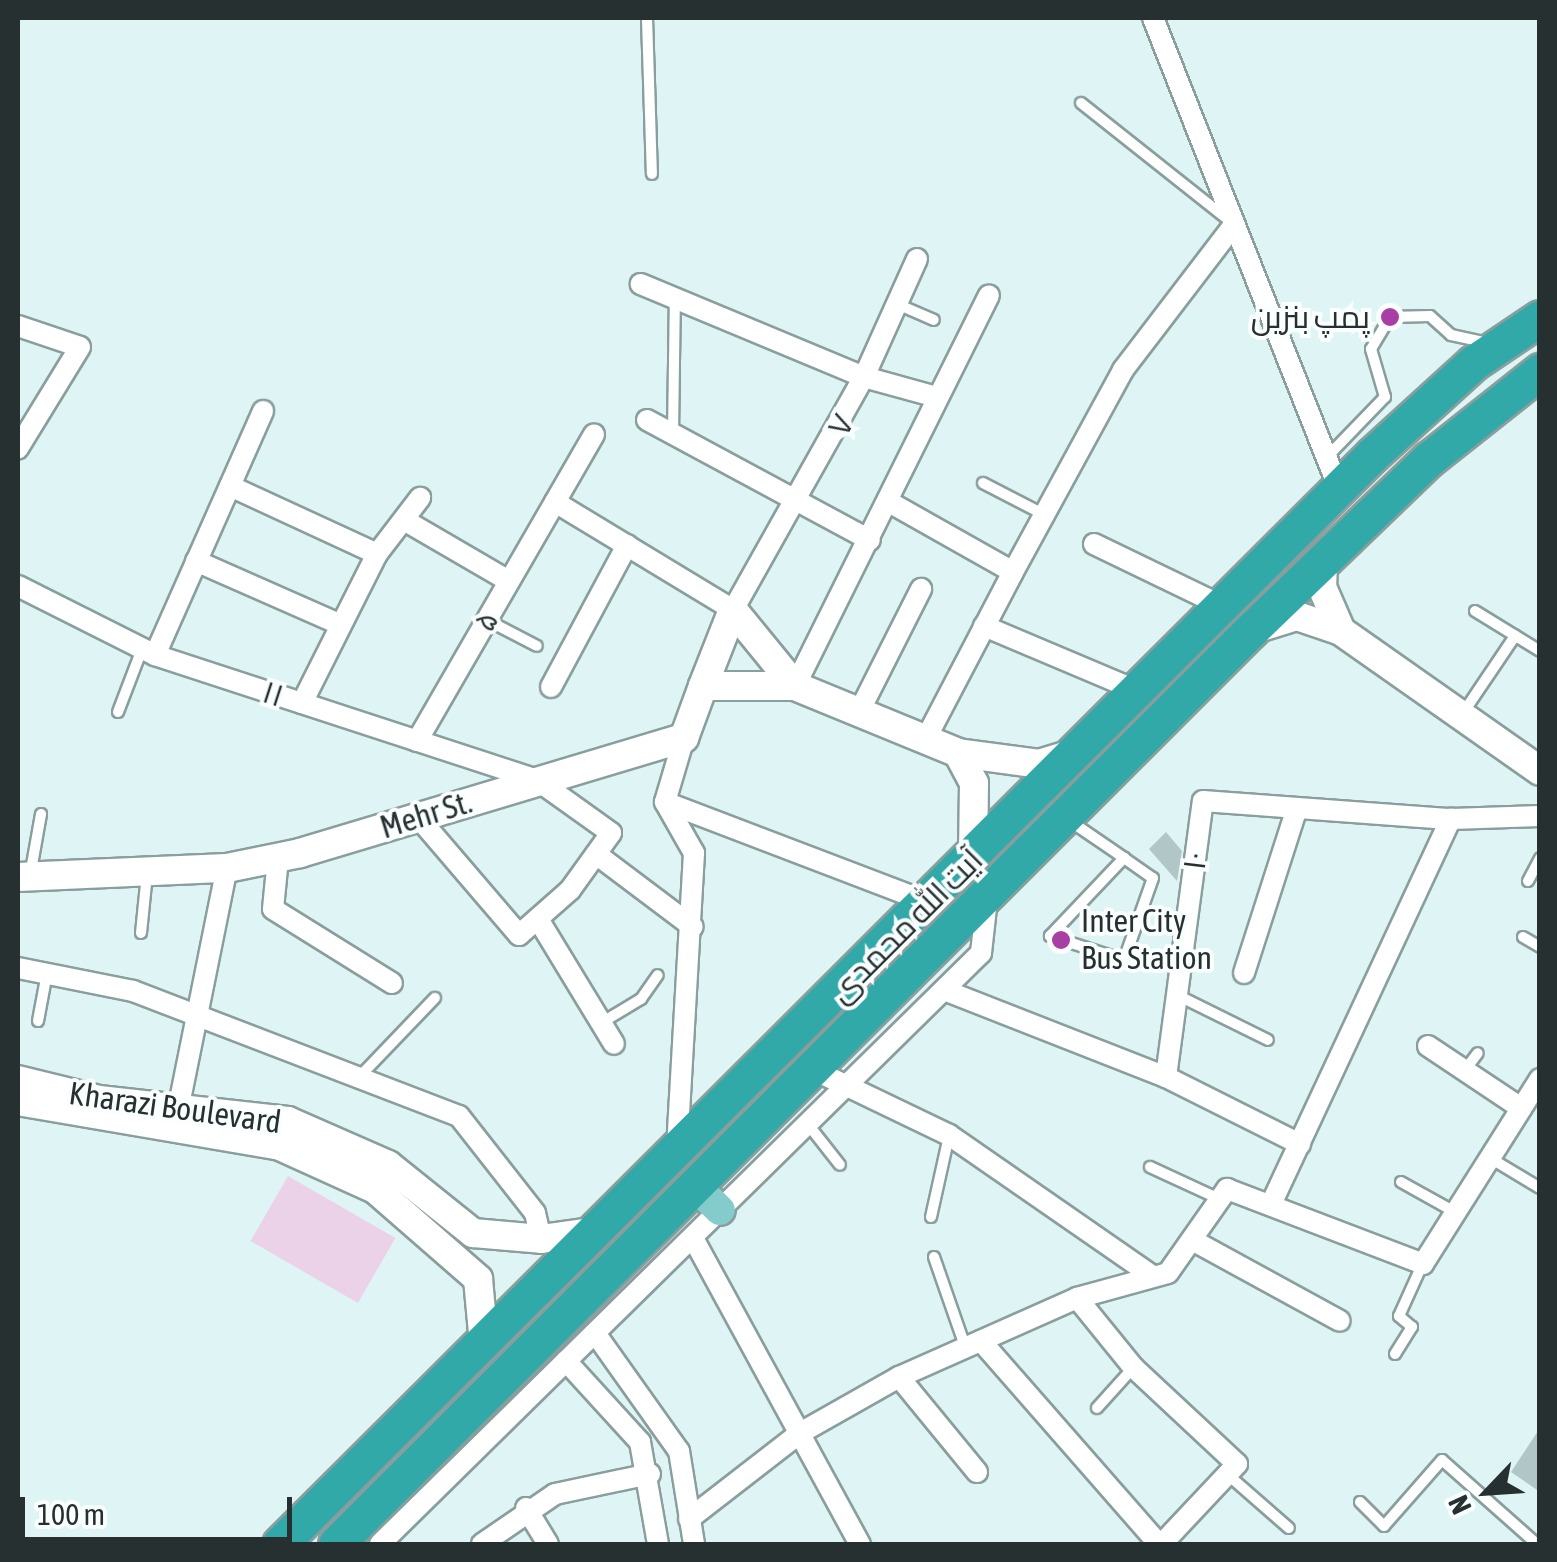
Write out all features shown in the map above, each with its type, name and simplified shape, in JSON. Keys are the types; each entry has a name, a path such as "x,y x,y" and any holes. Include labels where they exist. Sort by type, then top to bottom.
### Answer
{"highway":[{"name":"آیت الله محمدی","path":"280,1544 544,1288 1084,750 1222,606 1332,473 1540,318"},
{"name":"آیت الله محمدی","path":"336,1544 581,1324 607,1277 708,1198 830,1077 1064,817 1251,630 1429,458 1540,371"},
{"path":"590,1240 583,1274 607,1277"},
{"path":"544,1288 566,1292 581,1324"}],"street":[{"path":"1152,18 1332,473"},
{"path":"925,740 1043,514 1169,300 1234,225"},
{"path":"917,259 864,377 933,396"},
{"name":"۷","path":"641,284 864,377 845,424 792,500 732,610 703,686"},
{"path":"795,686 889,502 933,396 989,295"},
{"path":"18,326 80,347 18,448"},
{"path":"148,652 196,561 262,411"},
{"path":"647,420 870,540"},
{"name":"۵","path":"418,741 594,434"},
{"path":"230,486 377,554"},
{"path":"302,704 377,554 420,498"},
{"path":"555,502 732,610 795,686"},
{"path":"889,502 1013,572"},
{"path":"404,520 509,581"},
{"path":"1094,544 1222,606"},
{"path":"550,688 626,546"},
{"path":"196,561 339,624"},
{"path":"1323,562 1322,587 1341,631"},
{"name":"۱۱","path":"18,586 148,652 537,780 611,834 596,854"},
{"path":"859,712 921,589"},
{"path":"1251,630 1298,616 1341,631 1540,771"},
{"path":"984,626 1140,692"},
{"path":"676,1156 693,927 694,853 665,802 703,686 795,686 958,753 1039,764 1084,750"},
{"name":"Mehr St.","path":"24,877 227,868 278,858 684,738"},
{"path":"958,753 974,783 973,859"},
{"path":"665,802 929,903"},
{"name":"۱۰","path":"1166,1077 1203,802 1450,819 1540,816"},
{"path":"1244,974 1296,808"},
{"path":"418,817 519,935 596,854 693,927"},
{"path":"1273,1200 1450,819"},
{"path":"278,858 273,909 392,983"},
{"path":"179,1105 227,868"},
{"path":"380,1544 566,1360 581,1324 694,1238 708,1198 807,1123 830,1077 944,990 981,953 987,899"},
{"path":"538,918 614,1044"},
{"path":"18,968 132,991 199,1021 363,1073 459,1116 535,1213 541,1239"},
{"path":"944,990 1166,1077 1300,1144"},
{"path":"1428,1046 1520,1108"},
{"path":"830,1077 949,1135 1150,1274"},
{"path":"689,1519 800,1433 899,1377 1077,1298 1150,1274 1168,1273 1194,1241 1215,1197 1227,1189 1273,1200 1422,1264 1540,1079"},
{"name":"Kharazi Boulevard","path":"18,1081 100,1100 179,1105 288,1121 388,1165 474,1234 590,1240"},
{"name":"Kharazi Boulevard","path":"18,1101 280,1146 375,1189 478,1280 484,1344"},
{"path":"694,1238 860,1544"},
{"path":"1194,1241 1340,1321"},
{"path":"974,1344 1161,1544 1236,1464 1133,1367 1077,1298"},
{"path":"581,1324 678,1451 694,1544"},
{"path":"566,1360 640,1442 650,1474 658,1544"},
{"path":"899,1377 977,1472"},
{"path":"482,1544 526,1508 650,1474"},
{"path":"526,1508 548,1544"}],"lane":[{"path":"647,18 652,174"},
{"path":"1080,104 1234,225"},
{"path":"673,434 675,298"},
{"path":"897,304 934,320"},
{"path":"1332,473 1384,397 1371,349 1390,317 1404,311 1451,336 1505,341"},
{"path":"983,483 1043,514"},
{"path":"1475,611 1540,652"},
{"path":"487,620 538,646"},
{"path":"1461,716 1515,636"},
{"path":"118,712 148,652"},
{"path":"24,877 41,814"},
{"path":"1064,817 1124,858 1153,878 1124,960 1050,936 1124,858"},
{"path":"1528,881 1540,858"},
{"path":"142,933 148,872"},
{"path":"1523,937 1540,947"},
{"path":"38,1021 47,972"},
{"path":"602,1023 641,999 658,974"},
{"path":"1178,996 1268,1040"},
{"path":"363,1073 435,998"},
{"path":"1465,1070 1478,1052"},
{"path":"807,1123 840,1165"},
{"path":"931,1217 949,1135"},
{"path":"1490,1158 1540,1188"},
{"path":"1150,1168 1215,1197"},
{"path":"1400,1182 1455,1212"},
{"path":"934,1257 974,1344"},
{"path":"1395,1354 1412,1327 1399,1316 1422,1264"},
{"path":"1097,1408 1133,1367"},
{"path":"1360,1502 1384,1526 1442,1460 1537,1544"},
{"path":"1227,1474 1288,1528"}],"shaded area":[{"path":"288,1176 395,1238 358,1303 250,1241"}],"building":[{"path":"1166,832 1182,851 1177,881 1149,849"},
{"path":"1540,1428 1540,1492 1511,1472"}],"place":[{"name":"پمپ بنزین","path":"1390,317"},
{"name":"Inter City Bus Station","path":"1061,940"}]}
